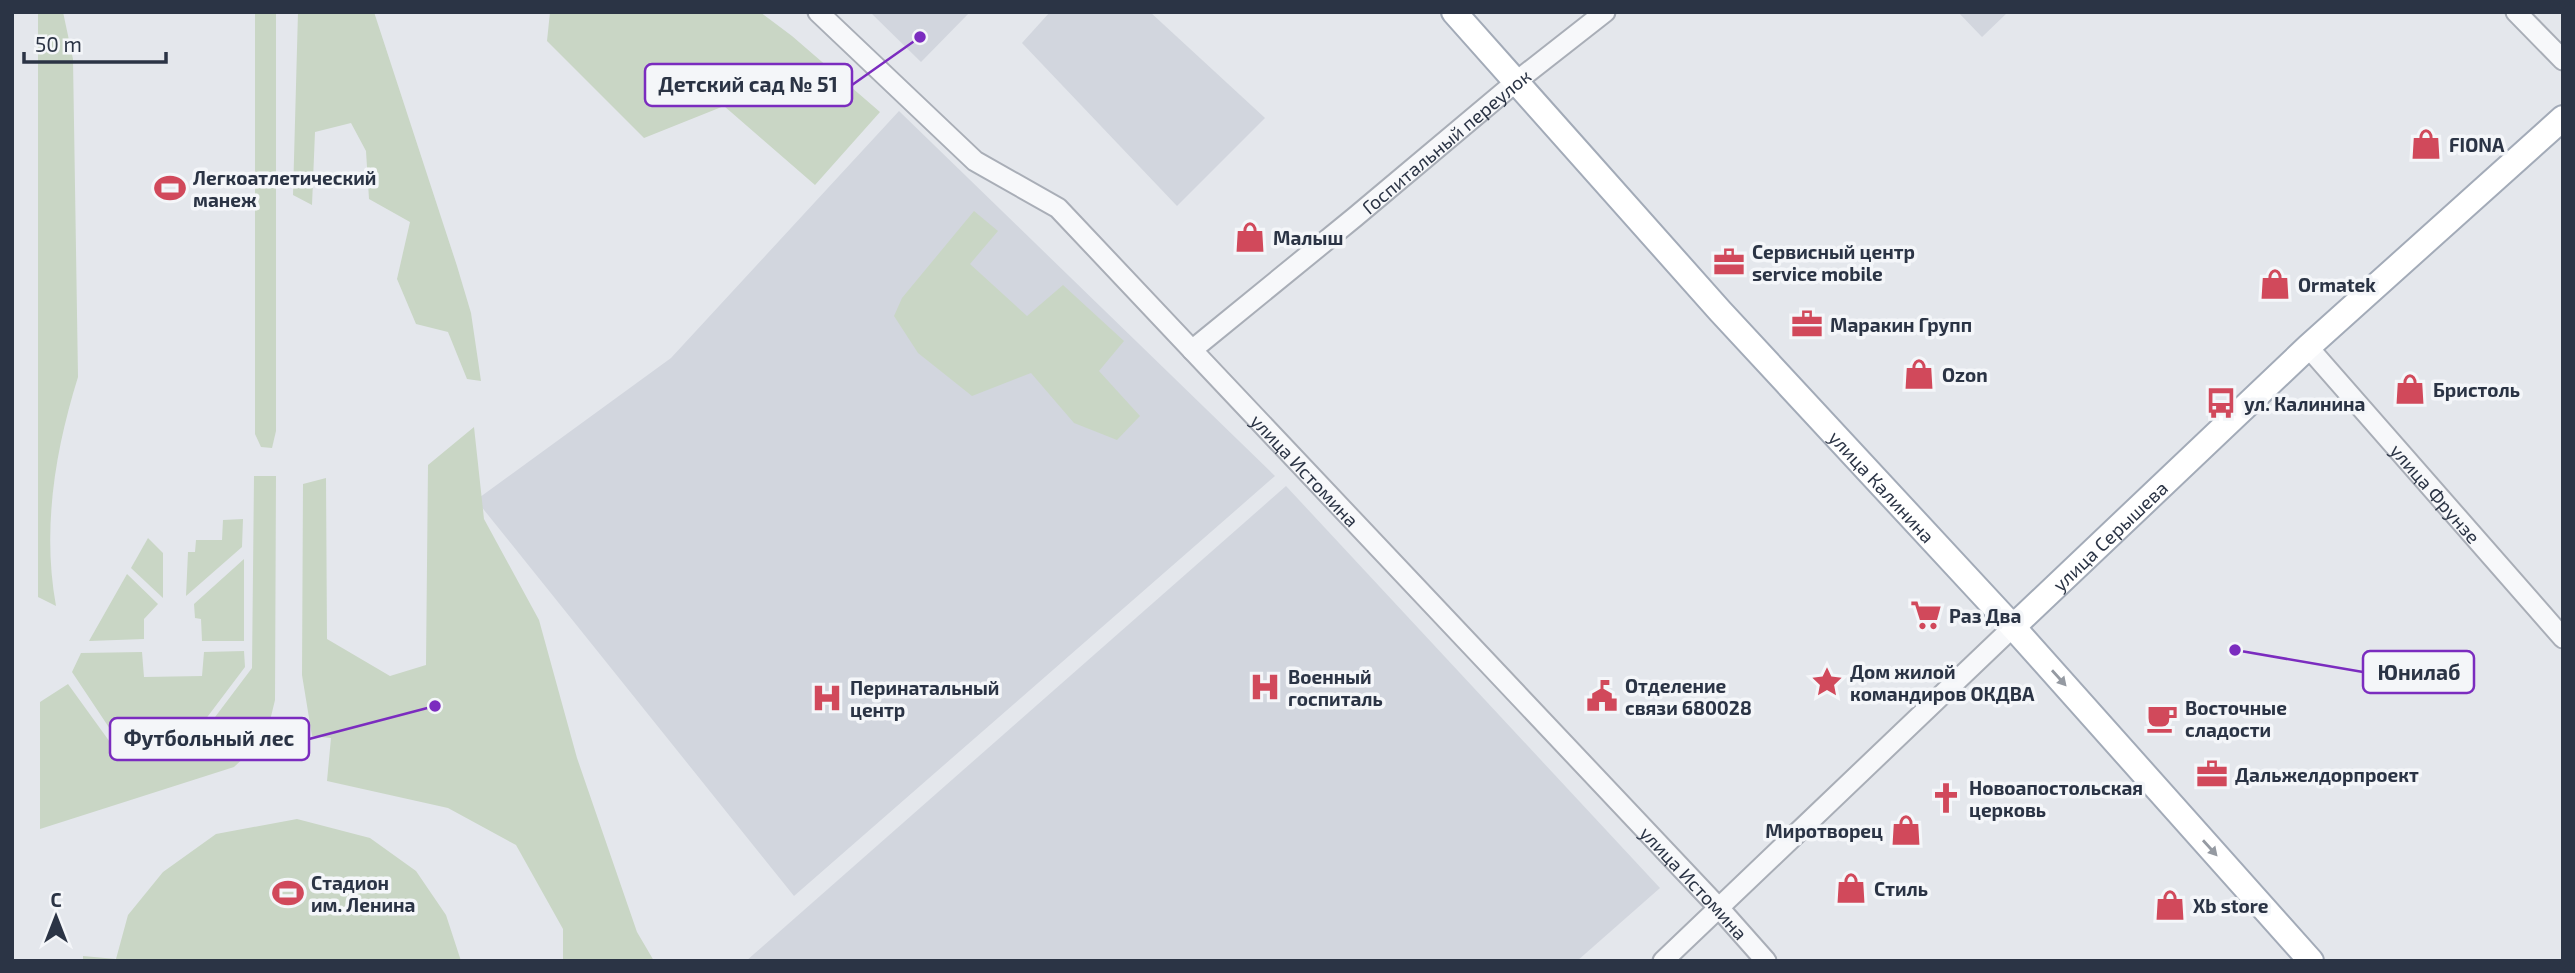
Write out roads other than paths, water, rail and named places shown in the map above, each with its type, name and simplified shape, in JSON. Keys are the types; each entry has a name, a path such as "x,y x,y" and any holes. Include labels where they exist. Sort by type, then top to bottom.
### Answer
{"main road":[{"name":"улица Калинина","path":"1454,12 1720,311 2013,627 2311,961"},
{"name":"улица Серышева","path":"2013,627 2308,347 2563,118"}],"street":[{"name":"улица Истомина","path":"818,12 975,161 1058,208 1766,961"},
{"name":"Госпитальный переулок","path":"1192,350 1517,81 1605,12"},
{"path":"2516,12 2563,60"},
{"name":"улица Фрунзе","path":"2308,347 2563,638"},
{"name":"улица Серышева","path":"1663,961 2013,627"}],"place":[{"name":"Детский сад № 51","path":"920,37"},
{"name":"FIONA","path":"2426,144"},
{"name":"Легкоатлетический манеж","path":"170,188"},
{"name":"Малыш","path":"1250,237"},
{"name":"Сервисный центр service mobile","path":"1729,262"},
{"name":"Ormatek","path":"2275,284"},
{"name":"Маракин Групп","path":"1807,324"},
{"name":"Ozon","path":"1919,374"},
{"name":"Бристоль","path":"2410,389"},
{"name":"ул. Калинина","path":"2221,403"},
{"name":"Раз Два","path":"1926,615"},
{"name":"Юнилаб","path":"2235,650"},
{"name":"Дом жилой командиров ОКДВА","path":"1827,682"},
{"name":"Военный госпиталь","path":"1265,687"},
{"name":"Отделение связи 680028","path":"1602,696"},
{"name":"Перинатальный центр","path":"827,698"},
{"name":"Футбольный лес","path":"435,706"},
{"name":"Восточные сладости","path":"2162,718"},
{"name":"Дальжелдорпроект","path":"2212,774"},
{"name":"Новоапостольская церковь","path":"1946,798"},
{"name":"Миротворец","path":"1906,830"},
{"name":"Стиль","path":"1851,888"},
{"name":"Стадион им. Ленина","path":"288,893"},
{"name":"Xb store","path":"2170,905"}]}
